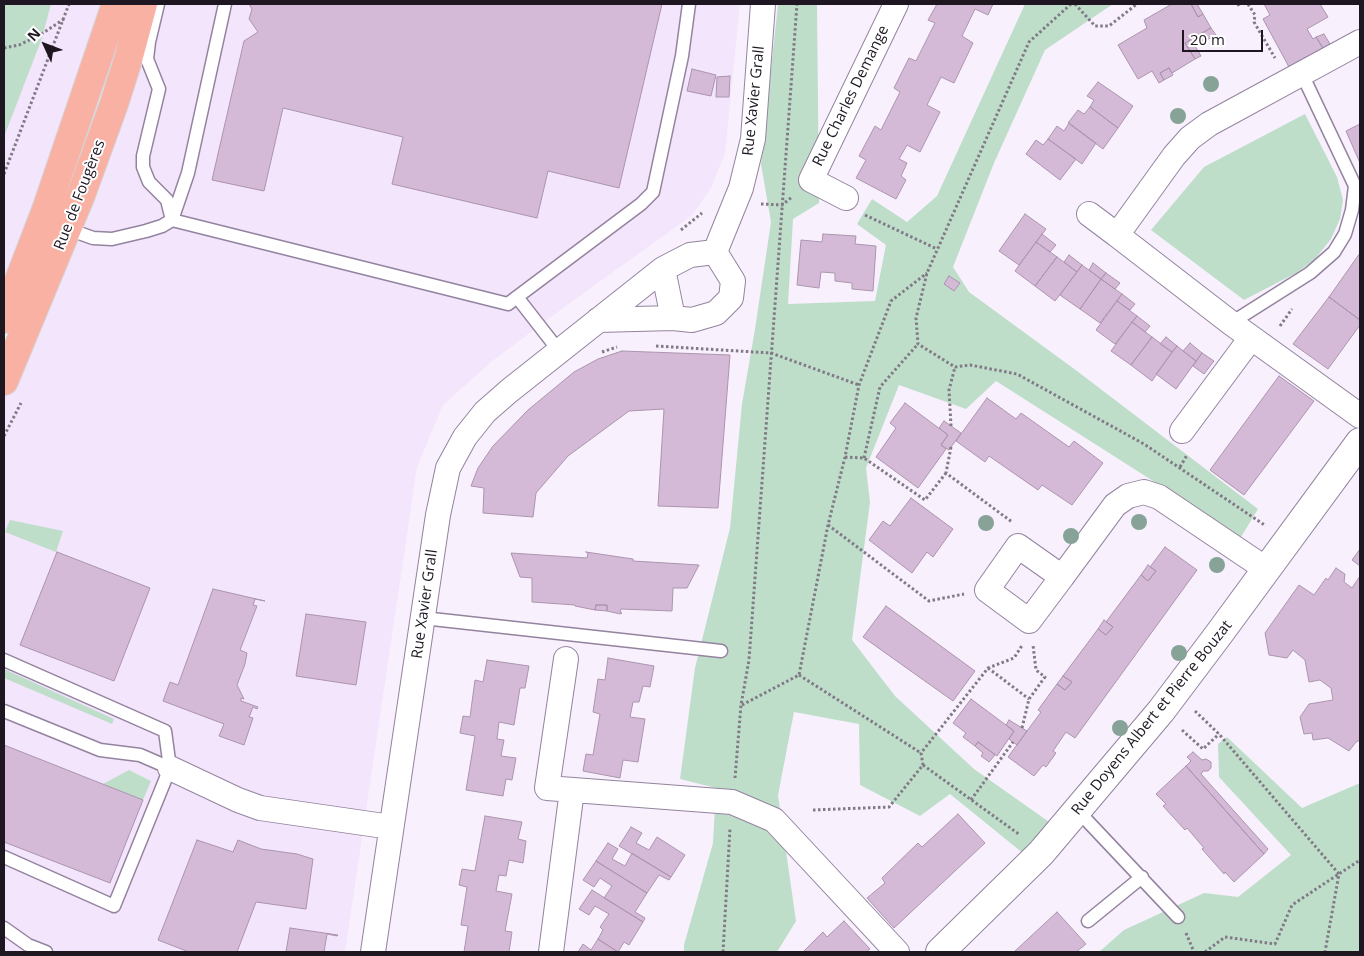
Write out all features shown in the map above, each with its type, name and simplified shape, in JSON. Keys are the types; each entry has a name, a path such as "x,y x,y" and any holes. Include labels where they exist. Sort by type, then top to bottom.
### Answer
{"main road":[{"name":"Rue de Fougères","path":"4,319 46,210 116,4"},
{"name":"Rue de Fougères","path":"4,381 68,229 114,104 143,4"}],"street":[{"name":"Rue Xavier Grall","path":"373,952 438,515 448,468 465,437 485,412 509,390 663,269 690,255 714,252 735,204 753,139 763,4"},
{"name":"Rue Charles Demange","path":"846,198 811,180 896,4"},
{"path":"1117,235 1174,156 1190,138 1209,124 1360,42"},
{"path":"1089,214 1231,323 1360,416"},
{"path":"598,320 673,318 692,320 716,313 731,298 733,280 714,252"},
{"path":"663,269 673,318"},
{"path":"1182,431 1258,343"},
{"name":"Rue Doyens Albert et Pierre Bouzat","path":"940,952 1042,853 1161,711 1360,442"},
{"path":"1062,577 1018,546 987,590 1030,627 1062,577 1115,505 1128,496 1144,492 1158,497 1266,569"},
{"path":"566,659 547,788 732,802 774,820 897,952"},
{"path":"170,768 238,800 260,808 391,827"},
{"path":"551,952 572,790"}],"lane":[{"path":"158,4 147,59 159,89 143,156 143,167 149,182 167,200 172,220"},
{"path":"46,210 68,229 93,238 112,239 162,226 172,220 188,173 225,4"},
{"path":"172,220 508,304 641,204 652,192 682,56 689,4"},
{"path":"1231,323 1310,273 1334,252 1345,234 1350,218 1355,186 1295,78"},
{"path":"517,297 559,351"},
{"path":"423,618 721,651"},
{"path":"4,660 165,731 170,768 114,906 4,857"},
{"path":"4,711 100,750 140,756 170,768"},
{"path":"1078,811 1178,917"},
{"path":"1088,921 1142,877"},
{"path":"4,928 28,945 46,952"}],"path":[{"path":"4,174 68,4"},
{"path":"797,4 749,660 741,705 799,675"},
{"path":"864,458 880,387 918,344 916,318 927,273 1029,42 1071,4"},
{"path":"1075,4 1095,26 1109,26 1137,4"},
{"path":"1248,4 1255,15 1254,22 1295,78"},
{"path":"4,48 19,45 40,35 64,18"},
{"path":"677,232 709,208 716,196 735,204 782,205 811,180"},
{"path":"846,198 857,211 937,250"},
{"path":"799,675 828,525 845,456 859,385 891,301 927,273"},
{"path":"1258,343 1297,302"},
{"path":"918,344 955,367 970,365 1017,374 1144,444 1288,540"},
{"path":"597,354 621,345"},
{"path":"652,346 771,353 859,385"},
{"path":"950,426 949,390 955,367"},
{"path":"845,456 864,458 925,500 946,473 951,447"},
{"path":"946,473 1012,522 1018,546"},
{"path":"828,525 929,601 987,590"},
{"path":"1030,627 1014,658 988,668 921,753 923,766 1009,826 1042,853"},
{"path":"1022,728 1029,698 1045,677 1036,670 1030,627"},
{"path":"988,668 1029,698"},
{"path":"799,675 921,753"},
{"path":"1191,708 1219,734 1339,874"},
{"path":"1161,711 1203,749 1219,734"},
{"path":"971,800 1013,742"},
{"path":"813,810 889,807 923,766"},
{"path":"1205,952 1225,937 1275,944 1292,905 1360,860"},
{"path":"1324,952 1339,874"}],"shaded area":[{"path":"4,4 116,4 4,319"},
{"path":"153,4 740,4 725,153 711,188 691,216 491,362 443,405 417,467 345,952 4,952 4,393"}],"green space":[{"path":"4,4 51,4 42,38 4,137"},
{"path":"778,4 817,4 819,203 793,219 788,304 875,301 886,245 857,224 872,199 907,222 937,196 1025,4 1113,4 1045,50 994,163 953,267 969,292 1077,371 1258,509 1241,537 996,381 966,409 899,385 866,468 870,502 852,640 895,696 974,769 1052,824 1024,854 950,794 920,816 860,785 859,724 794,712 778,795 796,921 777,952 684,952 684,945 713,843 716,788 680,779 695,668 730,528 742,404 771,222 761,164"},
{"path":"1305,114 1337,177 1343,200 1340,219 1331,239 1315,259 1296,273 1244,300 1151,230 1204,167"},
{"path":"10,520 63,531 56,552 5,532"},
{"path":"4,669 114,719 112,724 4,678"},
{"path":"1227,737 1302,808 1360,783 1360,952 1099,952 1124,930 1204,893 1238,897 1291,855 1219,777 1218,744"},
{"path":"129,770 151,781 143,800 103,784"}],"building":[{"path":"249,4 662,4 619,188 548,171 537,218 392,184 403,137 283,108 264,191 212,180 244,41 258,32 249,19 252,9"},
{"path":"937,4 993,4 988,15 975,9 962,36 973,43 954,83 941,77 927,105 940,112 920,152 907,145 899,159 907,163 901,176 906,180 896,199 856,178 866,160 859,156 875,126 881,130 900,92 894,88 909,58 916,61 935,23 928,20"},
{"path":"1172,4 1191,4 1198,17 1203,14 1211,28 1185,43 1195,59 1172,73 1169,68 1160,73 1164,80 1159,83 1152,71 1138,79 1118,45 1147,28 1144,20"},
{"path":"1191,4 1197,4 1203,14 1198,17"},
{"path":"1264,4 1320,4 1328,17 1307,29 1313,39 1316,37 1323,48 1289,67 1263,19 1270,15"},
{"path":"1211,28 1216,35 1203,42 1200,34"},
{"path":"1324,34 1330,44 1323,48 1316,37"},
{"path":"1191,39 1201,56 1195,59 1185,43"},
{"path":"1169,68 1173,75 1164,80 1160,73"},
{"path":"692,69 716,75 711,96 687,91"},
{"path":"730,76 729,97 716,97 717,77"},
{"path":"1098,82 1133,106 1118,128 1090,107 1094,100 1087,96"},
{"path":"1090,107 1118,128 1103,149 1068,123 1078,110 1084,114"},
{"path":"1069,123 1096,143 1082,164 1048,139 1057,126 1064,131"},
{"path":"1360,124 1360,163 1346,131"},
{"path":"1048,139 1076,159 1060,180 1026,154 1036,140 1043,145"},
{"path":"1025,214 1046,229 1019,265 999,251"},
{"path":"823,234 856,236 855,244 876,246 873,291 852,289 852,283 835,281 835,273 821,272 819,288 797,285 801,240 822,242"},
{"path":"1042,234 1056,245 1050,252 1036,242"},
{"path":"1036,242 1057,257 1035,286 1015,271"},
{"path":"1360,253 1360,320 1329,297"},
{"path":"1069,255 1082,265 1077,272 1064,262"},
{"path":"1057,257 1077,272 1055,301 1035,286"},
{"path":"1093,263 1106,273 1101,279 1089,270"},
{"path":"1082,265 1101,279 1080,309 1060,295"},
{"path":"1106,273 1120,283 1115,289 1101,279"},
{"path":"949,276 960,283 954,291 944,284"},
{"path":"1101,279 1122,294 1100,323 1080,309"},
{"path":"1122,294 1135,304 1130,310 1117,301"},
{"path":"1329,297 1360,320 1360,325 1328,369 1293,344"},
{"path":"1117,301 1137,316 1115,344 1096,330"},
{"path":"1137,316 1150,326 1145,332 1132,322"},
{"path":"1132,322 1152,337 1131,365 1111,351"},
{"path":"1152,337 1172,352 1152,381 1131,365"},
{"path":"1166,337 1177,346 1172,352 1160,344"},
{"path":"1190,343 1202,353 1196,361 1183,351"},
{"path":"1177,346 1196,361 1176,389 1156,374"},
{"path":"622,351 730,355 718,508 658,506 664,409 629,411 568,456 536,493 533,517 483,513 484,488 471,486 478,468 493,446 528,410 574,372 598,359"},
{"path":"1202,353 1214,361 1204,374 1193,366"},
{"path":"1279,376 1314,401 1244,495 1210,470"},
{"path":"987,398 1016,419 1021,413 1069,447 1074,441 1103,463 1072,505 1042,485 1038,490 989,456 985,462 956,441"},
{"path":"905,403 948,435 941,445 946,449 918,488 876,457 896,428 890,423"},
{"path":"944,421 961,433 949,450 941,445 948,435 939,428"},
{"path":"911,498 953,529 933,557 927,552 912,573 869,540 883,521 890,526"},
{"path":"1165,547 1197,570 1075,738 1066,732 1053,751 1056,753 1046,767 1043,765 1034,776 1008,757 1041,712 1038,710 1057,684 1065,690 1072,682 1063,676 1098,629 1106,635 1113,627 1106,622 1141,575 1148,581 1156,571 1150,567"},
{"path":"1360,549 1360,566 1352,560"},
{"path":"57,552 150,588 114,681 20,645"},
{"path":"586,552 633,559 633,561 699,565 687,588 673,588 672,611 621,609 620,612 622,613 620,614 607,611 607,605 596,605 595,610 575,605 532,602 532,578 520,577 511,553 587,558 588,553"},
{"path":"1148,565 1156,571 1148,581 1141,575"},
{"path":"1336,568 1345,574 1344,582 1352,588 1360,576 1360,740 1349,751 1328,738 1313,740 1312,733 1304,734 1300,717 1309,704 1333,700 1331,688 1320,680 1309,682 1305,660 1293,650 1287,658 1269,655 1265,633 1299,585 1314,595"},
{"path":"213,589 265,601 255,599 253,605 257,606 240,650 247,653 237,685 244,699 241,698 241,701 258,707 257,709 253,707 249,717 253,718 244,745 219,736 224,724 163,701 170,682 178,685"},
{"path":"596,605 607,605 607,611 595,610"},
{"path":"886,606 975,671 953,701 863,637"},
{"path":"306,614 366,622 356,685 296,676"},
{"path":"1104,620 1113,627 1106,635 1098,629"},
{"path":"608,658 654,666 650,687 643,686 639,702 633,702 630,717 645,719 638,762 623,760 620,778 583,771 586,754 593,755 600,714 593,712 598,679 605,680"},
{"path":"487,660 529,666 525,688 520,688 514,725 499,722 497,739 504,740 501,756 516,758 512,780 506,779 503,796 466,790 475,736 460,733 463,716 470,717 475,680 483,682"},
{"path":"1063,676 1072,682 1065,690 1057,684"},
{"path":"971,699 1014,731 997,756 978,742 975,746 963,737 966,733 953,723"},
{"path":"1009,720 1027,731 1017,745 1009,739 1014,731 1006,725"},
{"path":"978,742 995,755 989,762 981,756 983,753 975,746"},
{"path":"4,745 143,800 110,883 4,842"},
{"path":"1193,752 1202,760 1206,759 1211,762 1211,768 1208,771 1203,771 1201,774 1268,849 1264,854 1186,766 1191,761 1187,757"},
{"path":"1186,766 1264,854 1234,882 1225,872 1224,874 1202,849 1204,848 1187,828 1185,830 1163,806 1166,804 1156,794"},
{"path":"958,814 985,843 894,928 867,898 885,883 882,878 918,843 922,847"},
{"path":"485,816 522,822 518,839 526,841 523,863 509,860 506,876 499,875 496,891 512,894 505,931 512,932 509,952 464,952 468,926 461,925 467,887 459,885 462,869 475,871"},
{"path":"631,827 642,833 636,843 649,850 657,837 685,855 671,877 619,846"},
{"path":"197,840 233,852 238,840 261,849 297,854 313,859 306,909 256,902 237,952 189,952 158,940"},
{"path":"608,843 618,849 612,859 625,866 632,853 671,877 669,880 659,875 647,893 596,861"},
{"path":"596,861 647,893 635,912 645,918 643,922 604,898 612,886 600,878 594,887 583,880"},
{"path":"592,890 643,922 629,945 624,942 618,952 598,939 603,930 600,927 609,914 595,906 589,915 579,909"},
{"path":"1057,912 1086,944 1076,952 1015,951"},
{"path":"844,921 870,949 866,952 803,952 823,932 827,937"},
{"path":"290,928 338,935 327,934 324,952 286,952"},
{"path":"598,939 618,952 578,952 583,944 591,950"}]}
